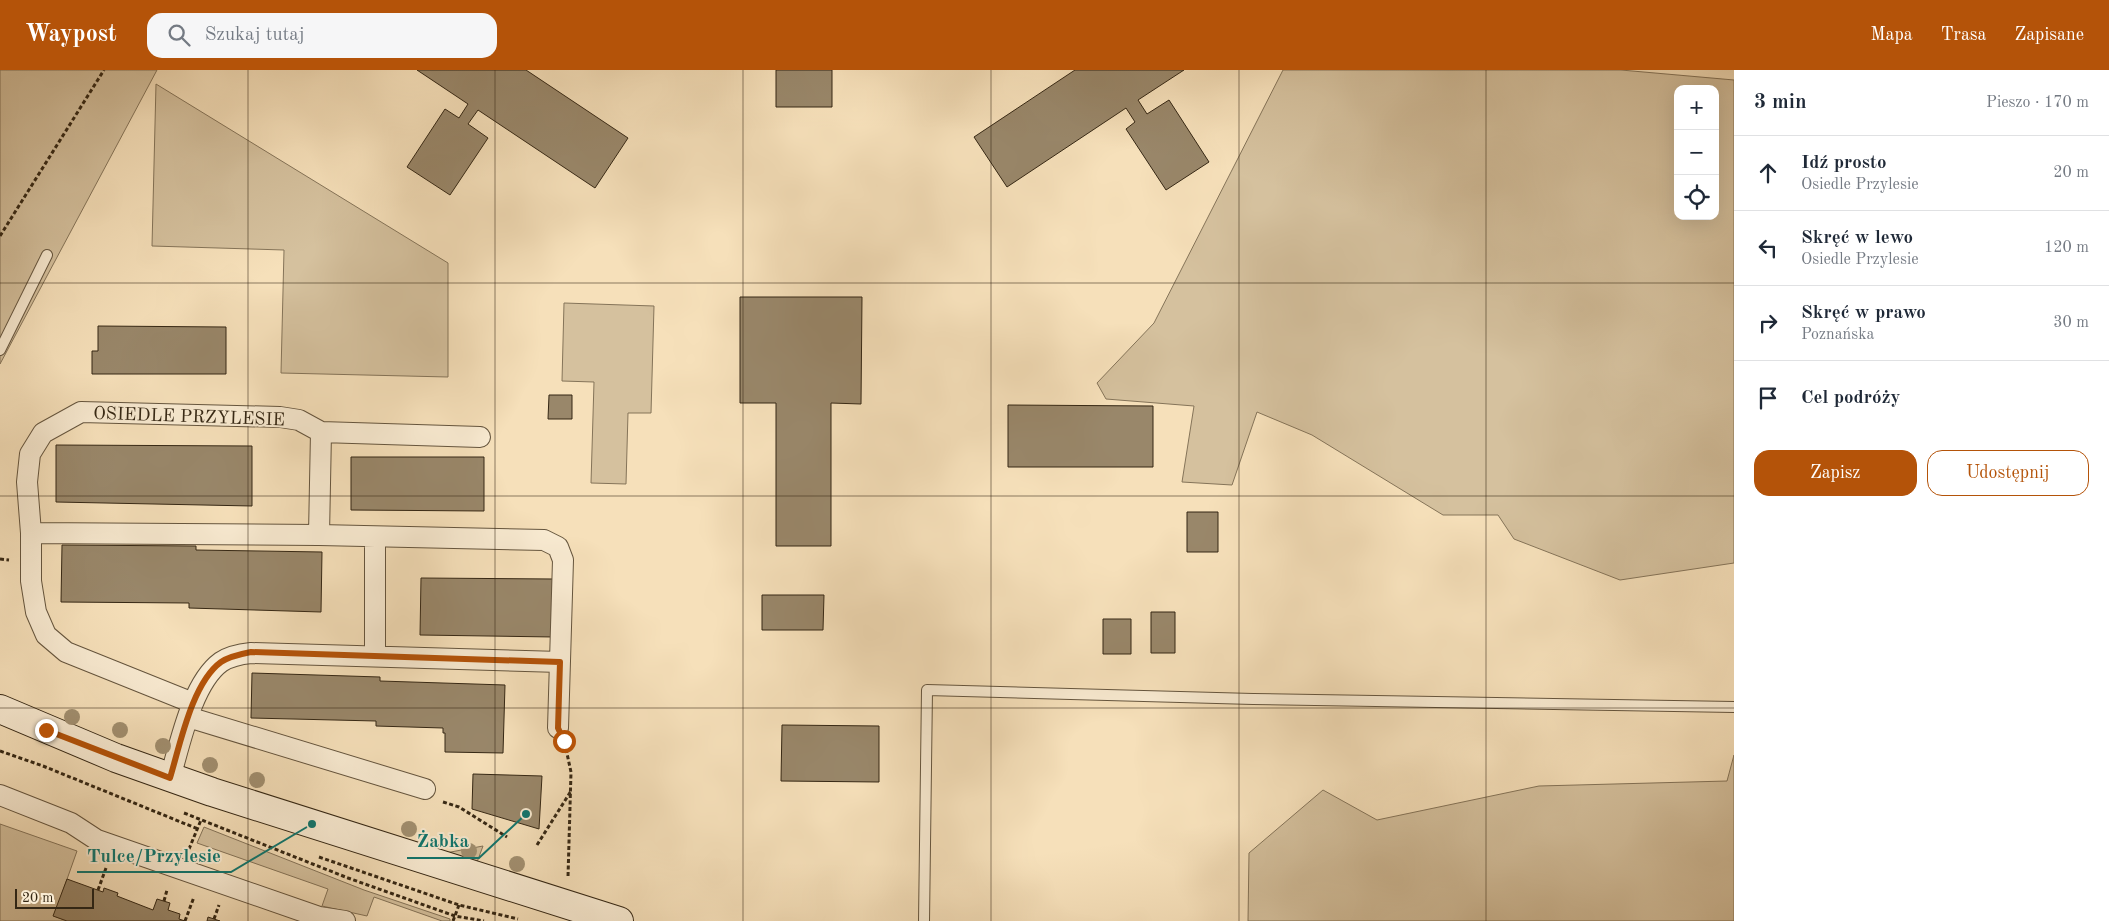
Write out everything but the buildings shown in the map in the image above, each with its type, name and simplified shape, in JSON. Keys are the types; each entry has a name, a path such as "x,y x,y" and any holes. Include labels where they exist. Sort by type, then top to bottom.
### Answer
{"street":[{"name":"OSIEDLE PRZYLESIE","path":"425,789 190,710 66,652 46,635 36,612 31,582 31,533 26,482 30,454 43,433 81,412 280,417 299,420 321,432 480,437"},
{"path":"319,535 321,432"},
{"path":"31,533 319,535 544,540 558,547 563,560 558,728"},
{"path":"375,537 375,656"},
{"path":"170,778 190,710 202,685 221,662 238,654 251,652 560,662"},
{"path":"0,709 46,730 170,778 619,921"},
{"path":"0,795 71,823 97,840 319,917 345,921"}],"lane":[{"path":"0,350 47,255"},
{"path":"924,921 927,690 1253,699 1734,707"}],"path":[{"path":"0,236 104,70"},
{"path":"558,728 564,741 571,772 568,888 565,904"},
{"path":"0,751 43,766 198,829"},
{"path":"425,789 431,798 459,807 507,837"},
{"path":"537,845 571,791"},
{"path":"178,868 198,829 212,792"},
{"path":"175,810 348,878 455,916 484,921"},
{"path":"98,890 106,866"},
{"path":"185,921 197,889"},
{"path":"453,921 459,905"}],"shaded area":[{"path":"0,70 157,70 0,364"},
{"path":"1283,70 1621,70 1734,80 1734,563 1620,580 1514,539 1498,515 1443,515 1312,435 1257,412 1232,485 1182,482 1194,406 1106,399 1097,383 1154,323"},
{"path":"156,84 448,263 448,377 281,373 284,250 152,246"},
{"path":"564,303 654,306 651,413 628,413 626,484 591,483 594,382 562,381"},
{"path":"1734,755 1734,921 1248,921 1249,853 1323,790 1377,820 1539,786 1727,781"},
{"path":"0,824 77,851 54,916 67,921 0,921"},
{"path":"204,827 364,890 450,919 450,921 442,921 374,897 367,916 322,906 328,889 197,843"},
{"path":"483,846 476,865 440,854"}],"place":[{"name":"Żabka","path":"526,814"},
{"name":"Tulce/Przylesie","path":"312,824"}],"route":[{"path":"46,730 170,778 193,703 202,685 221,662 238,654 251,652 560,662 558,728 564,741"}]}
